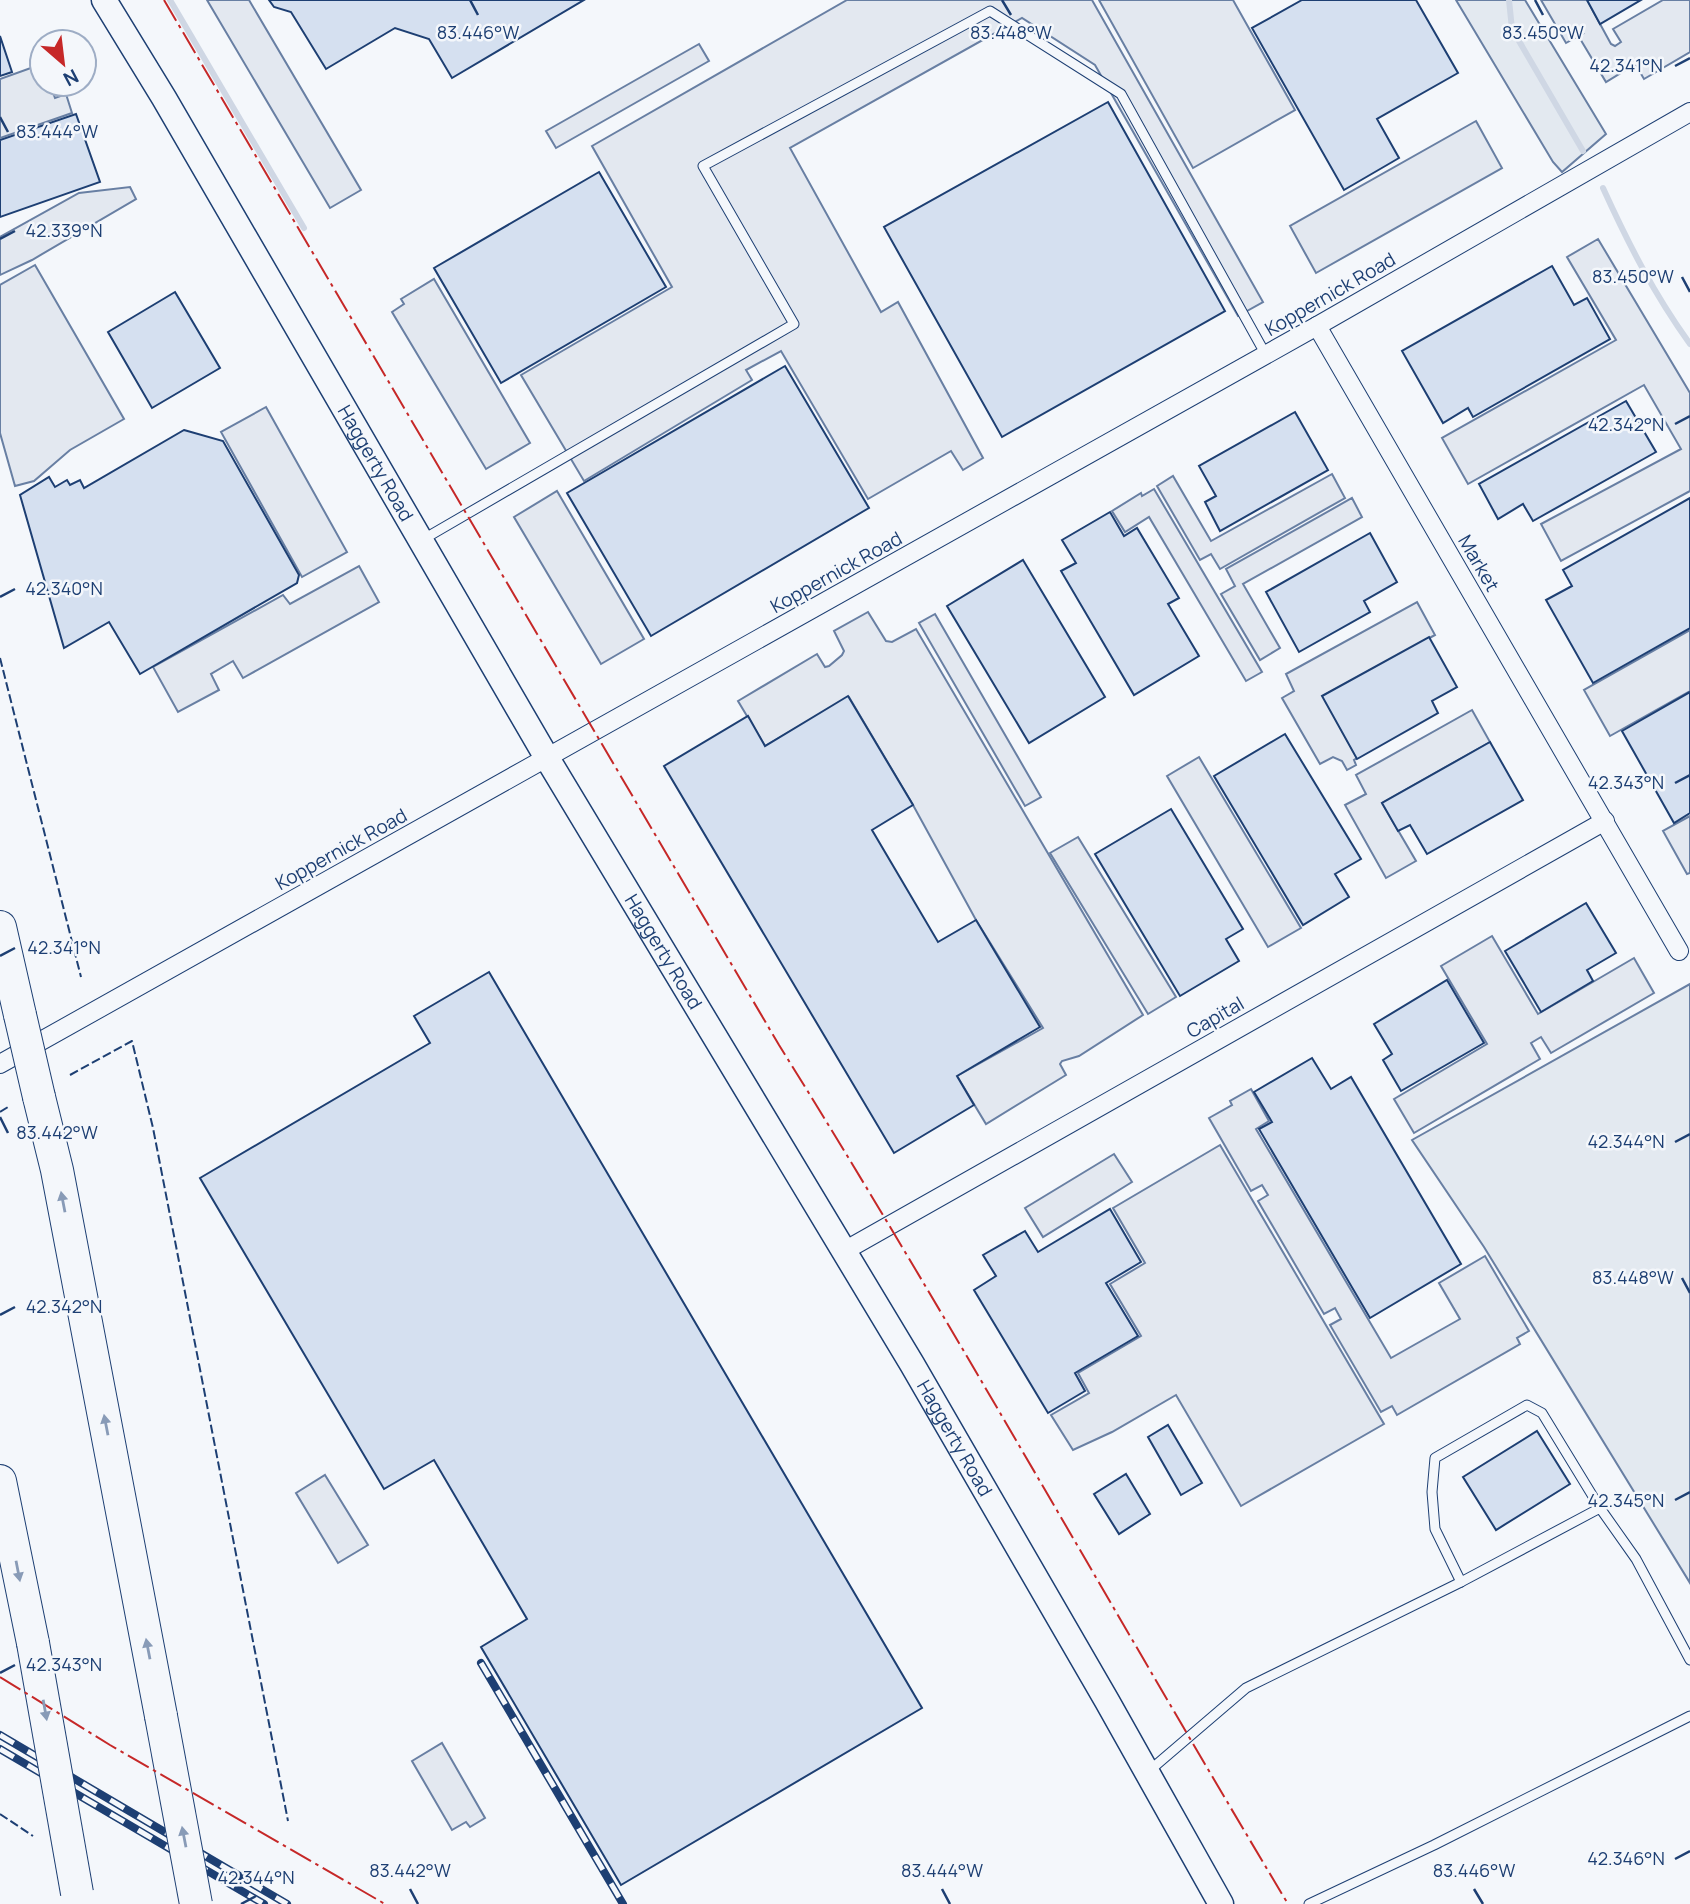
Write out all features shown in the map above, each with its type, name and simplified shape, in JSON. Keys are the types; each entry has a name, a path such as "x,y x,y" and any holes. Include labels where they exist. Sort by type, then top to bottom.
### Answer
{"highway":[{"path":"0,927 57,1170 196,1904"},
{"path":"0,1480 33,1643 78,1898"}],"main road":[{"name":"Haggerty Road","path":"104,0 164,98 547,758 846,1250 1221,1904"}],"street":[{"name":"Koppernick Road","path":"0,1064 1317,326 1690,112"},
{"name":"Market","path":"1317,326 1679,951"},
{"name":"Capital","path":"846,1250 1605,821"}],"lane":[{"path":"421,541 794,324 703,166 990,11 1121,94 1265,355"},
{"path":"1461,1582 1435,1529 1432,1492 1435,1458 1527,1405 1542,1413 1600,1508 1636,1559 1690,1660"},
{"path":"1147,1772 1246,1688 1461,1582 1600,1508"},
{"path":"1309,1904 1434,1845 1690,1716"}],"shaded area":[{"path":"207,0 249,0 361,190 330,208"},
{"path":"847,0 1092,0 1263,302 1238,316 1095,65 1022,18 790,148 881,312 898,302 983,458 963,470 951,451 868,499 781,351 746,370 752,380 584,481 521,375 672,287 592,146"},
{"path":"1099,0 1233,0 1295,110 1193,168"},
{"path":"1456,0 1525,0 1606,134 1562,172 1553,162"},
{"path":"1541,0 1587,0 1611,44 1615,46 1621,42 1613,29 1663,0 1690,0 1690,52 1644,79 1634,65 1606,82 1579,37 1584,33 1566,43"},
{"path":"699,44 709,61 556,148 546,131"},
{"path":"28,69 28,98 67,98 72,113 0,138 0,79"},
{"path":"1476,121 1502,168 1316,273 1290,226"},
{"path":"130,187 136,199 32,260 0,275 0,237 79,193"},
{"path":"1598,239 1690,393 1690,491 1561,561 1541,524 1681,449 1644,385 1468,484 1442,438 1616,340 1567,257"},
{"path":"35,265 124,419 70,450 34,481 15,486 0,433 0,285"},
{"path":"434,279 530,443 486,469 392,312 404,304 401,299"},
{"path":"266,407 347,552 302,577 221,432"},
{"path":"1332,474 1345,498 1220,569 1211,554 1200,560 1157,486 1173,476 1211,541"},
{"path":"1154,489 1262,672 1246,681 1149,517 1125,532 1112,511 1141,493 1142,496"},
{"path":"557,491 644,639 601,664 514,517"},
{"path":"1352,498 1362,517 1243,584 1280,648 1260,660 1221,594 1235,586 1226,569"},
{"path":"359,566 379,602 243,678 233,661 211,674 219,690 178,712 153,667 283,595 290,604"},
{"path":"1417,602 1435,635 1323,696 1357,758 1354,760 1356,765 1347,770 1342,761 1333,757 1320,764 1282,698 1294,691 1286,674"},
{"path":"868,612 886,641 892,642 916,629 1143,1015 1079,1056 1062,1061 1060,1064 1066,1075 986,1124 957,1076 1043,1028 976,920 913,805 849,697 765,746 738,701 817,654 825,667 829,666 844,651 834,631"},
{"path":"935,614 1041,797 1025,806 919,623"},
{"path":"1690,630 1690,691 1610,736 1584,690"},
{"path":"1472,710 1490,742 1382,803 1416,861 1386,878 1345,805 1366,794 1356,775"},
{"path":"1199,757 1301,928 1268,947 1167,776"},
{"path":"1690,816 1690,873 1687,874 1663,831"},
{"path":"1078,837 1176,997 1148,1014 1050,853"},
{"path":"1492,936 1538,1014 1634,958 1654,993 1551,1053 1541,1037 1531,1043 1540,1059 1414,1133 1394,1099 1487,1044 1441,966"},
{"path":"1690,984 1690,1583 1484,1247 1412,1140"},
{"path":"1251,1089 1269,1121 1256,1129 1391,1358 1460,1319 1439,1283 1485,1256 1529,1331 1517,1338 1520,1344 1397,1415 1392,1406 1381,1412 1330,1325 1341,1319 1335,1308 1324,1314 1258,1201 1268,1195 1262,1185 1251,1191 1209,1118 1232,1105 1230,1101"},
{"path":"1220,1145 1384,1424 1241,1506 1176,1395 1112,1432 1073,1450 1051,1415 1089,1393 1078,1373 1141,1336 1110,1284 1145,1263 1113,1208"},
{"path":"1114,1154 1132,1182 1043,1237 1025,1208"},
{"path":"325,1475 368,1545 338,1563 296,1493"},
{"path":"442,1743 485,1818 470,1827 466,1822 452,1830 412,1761"}],"building":[{"path":"269,0 584,0 452,78 429,39 395,28 326,69 291,12 274,7"},
{"path":"1302,0 1416,0 1458,73 1377,119 1399,158 1344,190 1252,28"},
{"path":"1587,0 1641,0 1600,24"},
{"path":"0,36 12,72 0,76"},
{"path":"1108,102 1225,311 1002,437 884,227"},
{"path":"76,114 100,182 0,217 0,140"},
{"path":"599,172 666,287 501,383 434,268"},
{"path":"1552,266 1574,305 1587,298 1610,339 1473,417 1468,408 1443,423 1402,351"},
{"path":"175,292 220,368 152,408 108,332"},
{"path":"785,366 869,508 651,636 567,493"},
{"path":"1626,401 1656,452 1533,521 1523,504 1498,519 1479,484"},
{"path":"1295,412 1328,470 1220,531 1205,502 1216,496 1199,466"},
{"path":"184,430 223,441 299,575 297,583 140,674 109,622 64,648 20,495 49,477 55,487 67,480 70,485 80,480 84,488"},
{"path":"1690,498 1690,628 1593,683 1546,600 1572,586 1563,570"},
{"path":"1110,512 1124,536 1137,528 1179,598 1168,604 1199,656 1134,695 1061,571 1076,563 1062,540"},
{"path":"1370,533 1397,582 1364,601 1370,612 1299,652 1266,592"},
{"path":"1023,560 1105,697 1029,743 947,606"},
{"path":"1429,637 1457,687 1432,701 1438,713 1357,759 1322,696"},
{"path":"1690,692 1690,813 1674,823 1622,731"},
{"path":"848,696 913,805 872,830 938,942 976,920 1040,1027 957,1076 974,1105 894,1153 664,766 748,716 765,746"},
{"path":"1285,734 1361,859 1335,874 1349,897 1303,925 1214,776"},
{"path":"1490,742 1523,800 1427,854 1410,825 1398,831 1382,803"},
{"path":"1171,809 1243,929 1226,939 1239,961 1180,996 1095,854"},
{"path":"1586,903 1616,953 1587,970 1593,981 1541,1012 1505,951"},
{"path":"489,972 922,1708 621,1885 481,1647 527,1619 434,1460 384,1489 200,1178 430,1043 414,1016"},
{"path":"1447,980 1484,1043 1401,1091 1383,1060 1392,1054 1374,1024"},
{"path":"1312,1058 1331,1089 1351,1077 1461,1264 1370,1318 1259,1129 1272,1122 1254,1092"},
{"path":"1110,1209 1141,1262 1106,1283 1138,1336 1075,1373 1085,1391 1048,1413 974,1290 996,1276 983,1255 1025,1231 1038,1252"},
{"path":"1168,1425 1202,1483 1181,1495 1148,1437"},
{"path":"1537,1431 1570,1484 1496,1530 1463,1477"},
{"path":"1126,1474 1150,1514 1119,1534 1094,1494"}],"waterway":[{"path":"170,0 304,228"},
{"path":"1509,0 1512,29 1583,151"},
{"path":"1603,188 1643,269 1690,344"}],"railway":[{"path":"481,1663 623,1904"},
{"path":"0,1735 287,1904"},
{"path":"0,1749 264,1904"}],"fence":[{"path":"0,658 81,977"},
{"path":"70,1075 132,1041 153,1128 288,1821"},
{"path":"0,1112 8,1107"},
{"path":"0,1814 33,1836"}],"power":[{"path":"164,0 1288,1904"},
{"path":"0,1677 110,1745 385,1904"}]}
